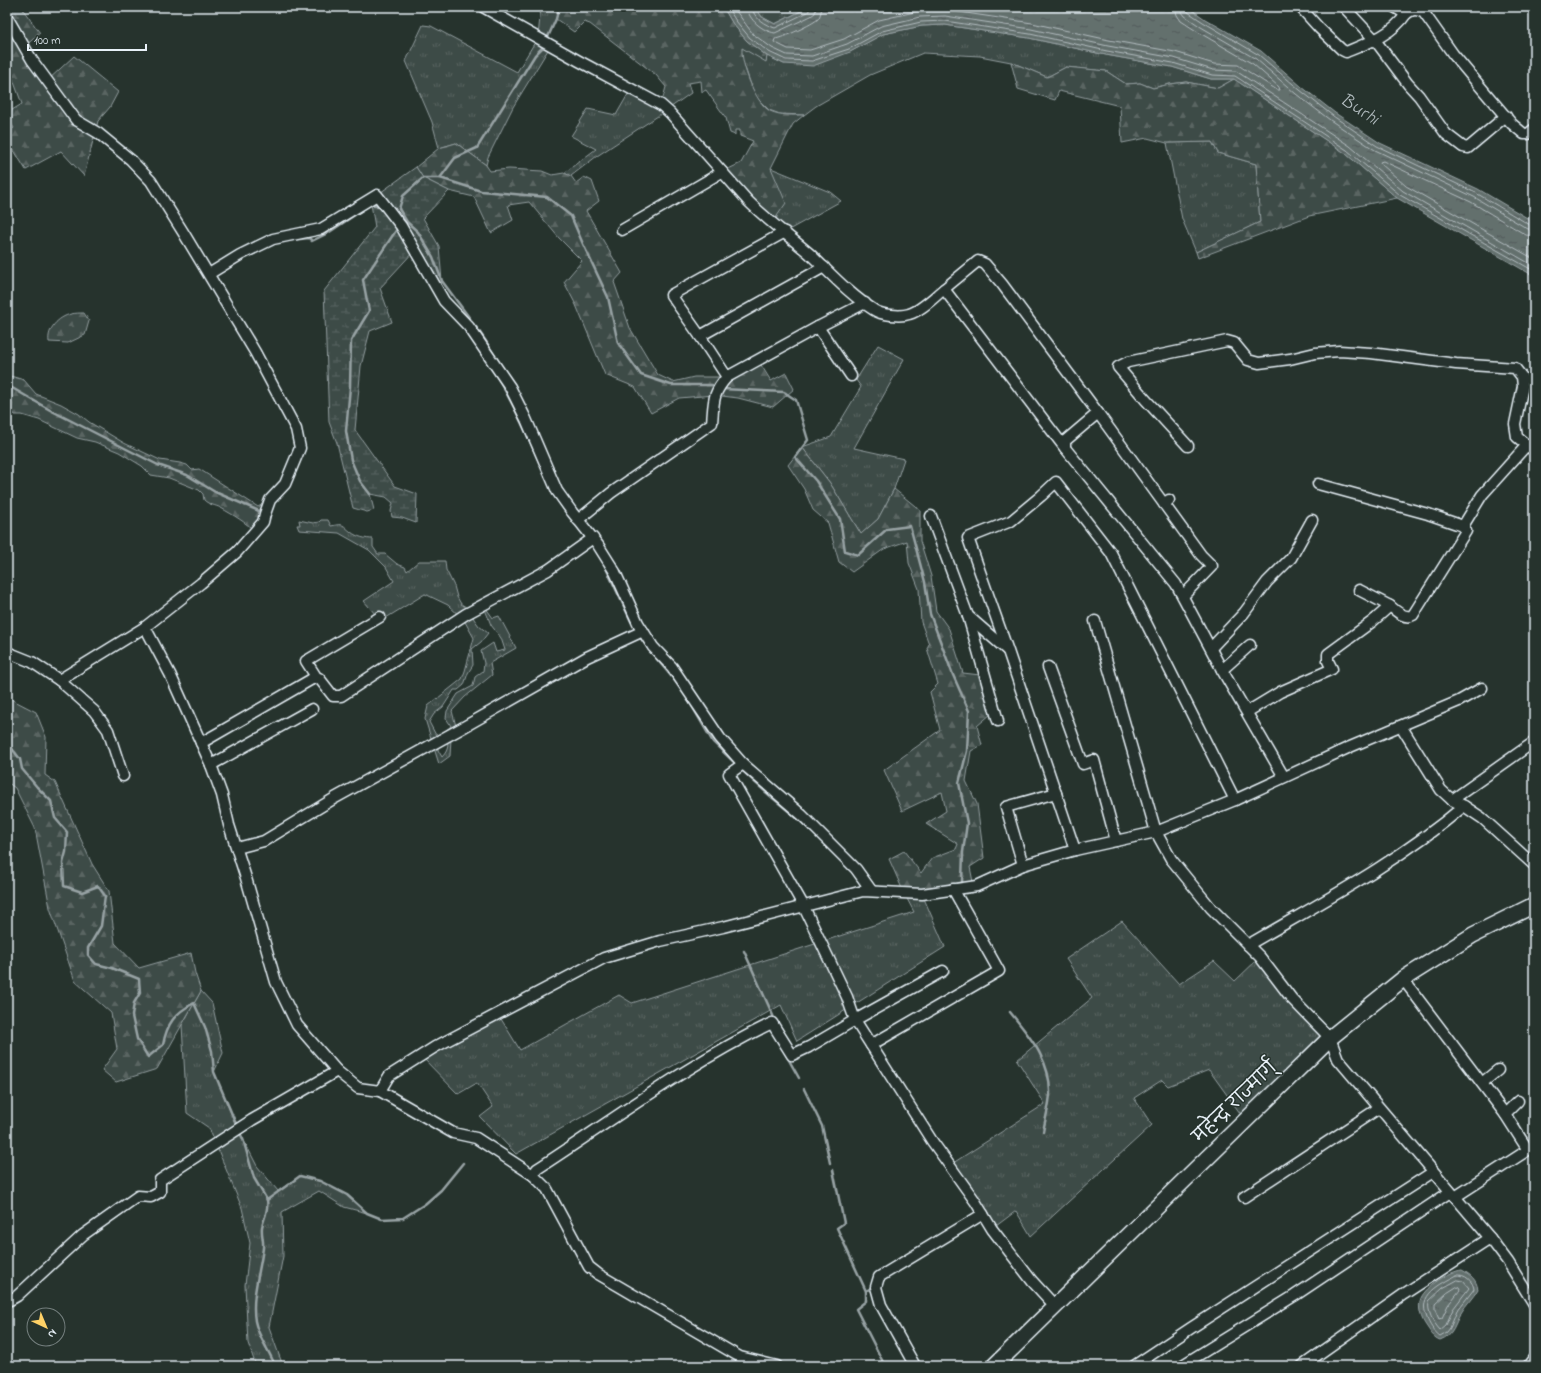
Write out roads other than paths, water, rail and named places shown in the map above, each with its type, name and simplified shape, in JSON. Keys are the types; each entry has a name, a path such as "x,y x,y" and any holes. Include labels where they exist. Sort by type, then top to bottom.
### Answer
{"highway":[{"name":"महेन्द्र राज्मार्ग्","path":"994,1366 1330,1038 1403,979 1473,935 1534,905"}],"street":[{"path":"483,7 661,105 760,212 874,310 882,314 908,315 917,310 978,261 985,264 1002,284 1166,502 1201,555 1212,566 1183,596"},
{"path":"1300,7 1319,28 1346,52 1375,40 1396,25 1411,10 1417,9 1424,13 1453,54 1512,124 1524,134 1528,134 1534,129"},
{"path":"1344,7 1375,40 1408,84 1419,96 1446,134 1463,147 1468,148 1506,116"},
{"path":"1394,7 1406,14"},
{"path":"7,17 32,60 76,120 98,133 131,160 151,181 209,274 259,359 296,429 300,448 285,484 270,500 264,514 264,522 237,552 146,627 58,680"},
{"path":"622,230 722,172"},
{"path":"209,274 240,255 273,239 321,229 377,195 402,226 444,301 469,327 510,386 557,491 593,538 615,572 643,632 685,683 720,738 743,764 802,815 856,869 871,890"},
{"path":"727,377 672,295 785,232"},
{"path":"700,336 824,267"},
{"path":"944,289 1065,448 1176,584 1222,670 1284,777"},
{"path":"578,520 612,493 712,423 714,395 718,387 727,377 865,303"},
{"path":"818,327 852,376"},
{"path":"1188,446 1144,399 1118,367 1128,362 1226,341 1234,343 1248,360 1259,363 1290,359 1315,353 1339,351 1371,353 1456,364 1515,368 1522,377 1523,386 1515,424 1517,437 1530,448 1482,495 1463,526"},
{"path":"1065,448 1065,441 1098,413"},
{"path":"1075,850 968,538 1010,521 1056,482 1111,553 1235,800"},
{"path":"1318,484 1428,514 1463,526 1466,531 1413,615 1405,617 1390,606 1359,590"},
{"path":"931,516 968,616 998,721"},
{"path":"1211,648 1244,613 1267,582 1291,558 1312,520"},
{"path":"201,744 312,680 319,678 333,696 341,696 466,614 548,570 593,538"},
{"path":"1247,712 1280,692 1332,669 1328,661 1328,654 1368,625 1390,606"},
{"path":"968,616 1008,651"},
{"path":"312,680 315,675 306,661 380,617"},
{"path":"1095,621 1156,832 1171,859 1211,908 1260,957 1292,999 1330,1038 1338,1059 1490,1238 1508,1262 1534,1304"},
{"path":"146,627 170,674 211,765 222,795 229,826 237,848 276,982 297,1025 337,1071 358,1088 380,1091 453,1133 476,1138 533,1174 547,1189 589,1267 593,1270 740,1357 777,1366"},
{"path":"237,848 264,841 335,798 587,657 643,632"},
{"path":"1222,670 1250,645"},
{"path":"7,652 32,662 58,680 94,711 108,730 123,776"},
{"path":"1048,667 1082,764 1094,760 1116,841"},
{"path":"380,1091 389,1076 435,1047 604,958 660,941 871,890 922,894 977,886 1024,865 1075,850 1156,832 1235,800 1284,777 1460,701 1482,688"},
{"path":"211,765 312,709"},
{"path":"1401,726 1441,790 1452,800 1482,818 1534,865"},
{"path":"1452,800 1534,742"},
{"path":"743,764 729,774 804,905 848,997 854,1020 932,1141 964,1184 1016,1262 1055,1306"},
{"path":"1024,865 1006,807 1056,793"},
{"path":"1248,945 1382,867 1445,822 1464,806"},
{"path":"871,1045 999,972 953,889"},
{"path":"533,1174 537,1169 656,1091 722,1049 765,1026 772,1023 792,1055 809,1047 854,1020 943,971"},
{"path":"1181,1366 1294,1296 1453,1194 1528,1150 1505,1114 1403,979"},
{"path":"1482,1083 1498,1070"},
{"path":"7,1298 10,1300 17,1296 83,1235 138,1196 151,1197 160,1192 160,1180 252,1120 337,1071"},
{"path":"1505,1114 1518,1101"},
{"path":"1244,1197 1379,1108"},
{"path":"1134,1366 1190,1328 1433,1172"},
{"path":"915,1366 881,1305 876,1287 879,1277 983,1214"},
{"path":"1302,1366 1404,1294 1490,1238"},
{"path":"1528,1366 1534,1358"}],"water":[{"path":"723,7 755,7 762,17 775,24 809,7 1188,7 1205,19 1261,51 1302,87 1335,113 1380,143 1478,189 1534,222 1534,276 1397,198 1345,153 1234,79 1211,79 1172,67 1106,55 1029,38 945,25 922,26 883,34 850,52 813,66 784,64 767,56 747,41 733,24"},
{"path":"1462,1270 1473,1278 1478,1289 1463,1310 1451,1332 1445,1338 1440,1340 1433,1335 1423,1320 1419,1305 1421,1298 1433,1284 1451,1273"}],"waterway":[{"path":"548,37 556,19 559,7"},
{"path":"543,47 535,55 477,148 455,158 440,178 481,191 547,197 571,216 608,297 618,343 641,375 671,385 712,385"},
{"path":"440,178 423,178 403,196 399,209 407,222 418,232 433,257 442,281 471,320"},
{"path":"291,240 309,238 312,241 328,233 371,204 382,209"},
{"path":"370,494 360,481 351,460 346,431 350,387 351,341 369,311 363,280 397,229"},
{"path":"446,309 456,320"},
{"path":"476,327 500,364"},
{"path":"496,375 515,410 543,470"},
{"path":"7,385 50,410 158,465 187,475 215,492 259,511"},
{"path":"722,389 784,392 796,400 808,440 795,457 816,481 840,519 845,551 858,555 887,529 910,526 925,582 930,614 953,675 969,711 967,751 959,783 967,823 963,852 962,882"},
{"path":"554,495 565,511"},
{"path":"605,566 636,632"},
{"path":"639,636 648,648"},
{"path":"651,652 676,682"},
{"path":"688,699 713,742 736,764"},
{"path":"7,742 20,759 22,769 51,801 55,818 67,832 66,852 63,863 64,886 82,892 98,886 105,896 101,926 88,948 88,955 96,964 112,968 139,979 140,993 134,1003 132,1016 137,1039 148,1057 163,1045 167,1031 177,1015 194,1003 205,1027 212,1051 214,1072 237,1126"},
{"path":"741,769 812,832"},
{"path":"744,951 775,1020"},
{"path":"1010,1012 1031,1039 1046,1069 1049,1080 1050,1097 1043,1132"},
{"path":"785,1053 799,1078"},
{"path":"804,1089 822,1126 830,1163"},
{"path":"239,1131 243,1139 254,1178 267,1200 300,1176 320,1181 347,1195 367,1213 382,1219 403,1218 425,1204 441,1190 463,1163"},
{"path":"833,1170 844,1223 837,1228 866,1291"},
{"path":"267,1200 267,1210 262,1227 263,1248 255,1294 254,1312 259,1333 275,1366"},
{"path":"871,1288 866,1291 866,1301 856,1309 885,1366"}],"water label":[{"name":"Burhi","path":"1359,110"}]}
